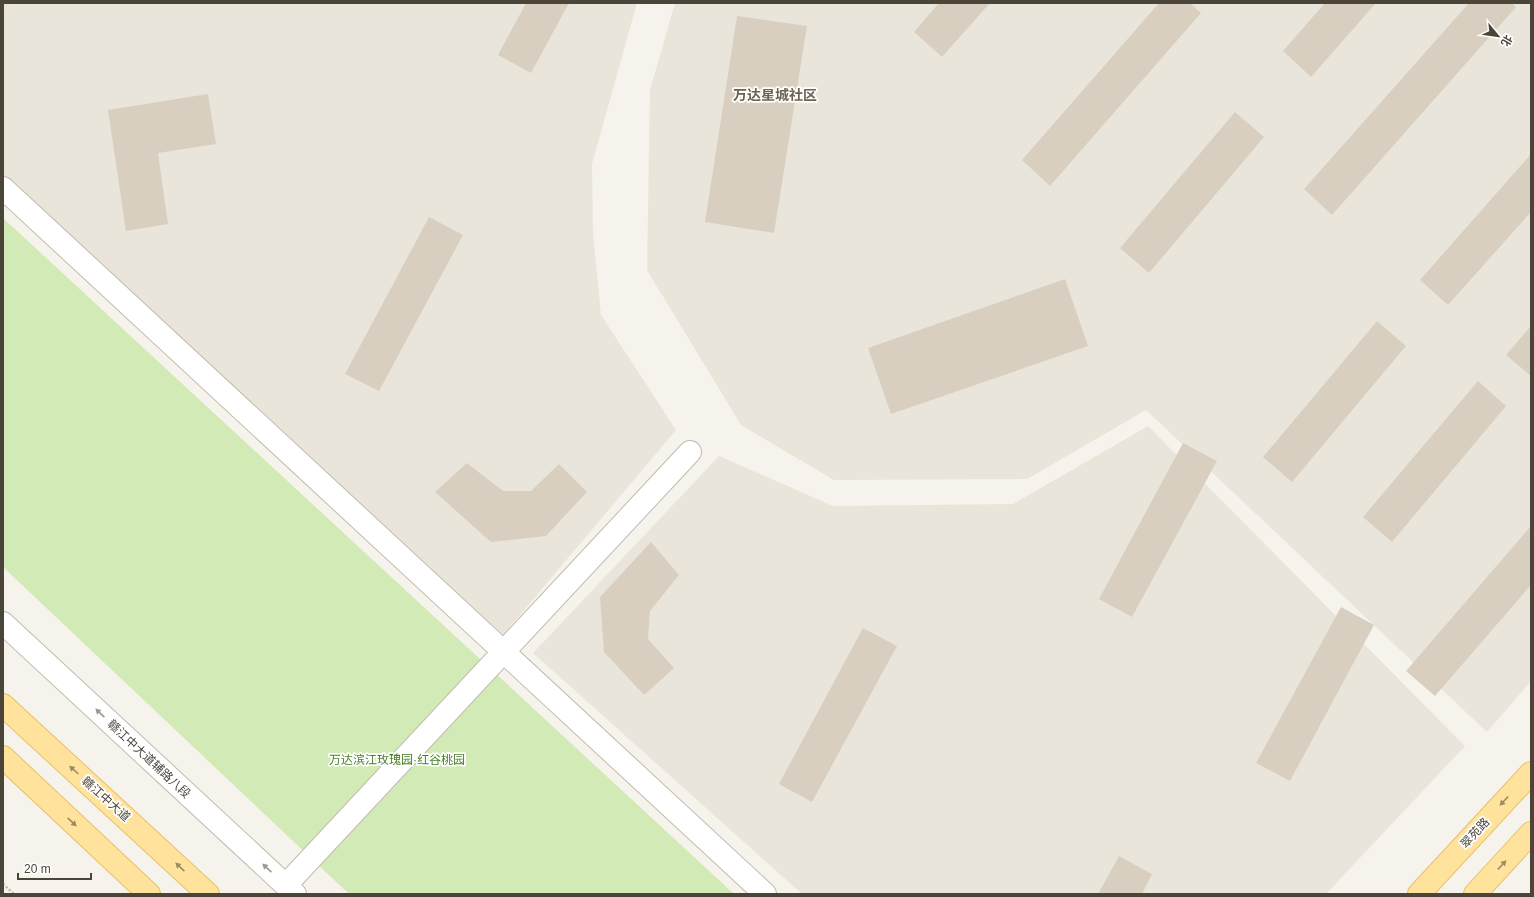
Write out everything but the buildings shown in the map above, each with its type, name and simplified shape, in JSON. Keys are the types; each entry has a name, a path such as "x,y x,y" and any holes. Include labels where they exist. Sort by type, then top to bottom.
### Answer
{"main road":[{"name":"赣江中大道","path":"3,705 208,894"},
{"path":"3,758 149,894"},
{"name":"翠苑路","path":"1419,894 1529,780"},
{"path":"1475,894 1531,833"}],"street":[{"path":"3,188 765,894"},
{"path":"291,890 504,652 690,452"},
{"name":"赣江中大道辅路八段","path":"3,623 291,890"}],"path":[{"path":"3,884 14,894"}],"shaded area":[{"path":"3,3 637,3 592,164 593,232 601,315 676,430 499,640 3,204"},
{"path":"675,3 1531,3 1531,681 1487,732 1146,410 1027,479 834,480 741,425 647,270 650,90"},
{"path":"1148,426 1465,746 1326,894 802,894 533,653 719,456 833,506 1013,504"}],"green space":[{"name":"万达滨江玫瑰园·红谷桃园","path":"3,218 734,894 349,894 3,567"}],"district":[{"name":"万达星城社区","path":"775,95"}]}
